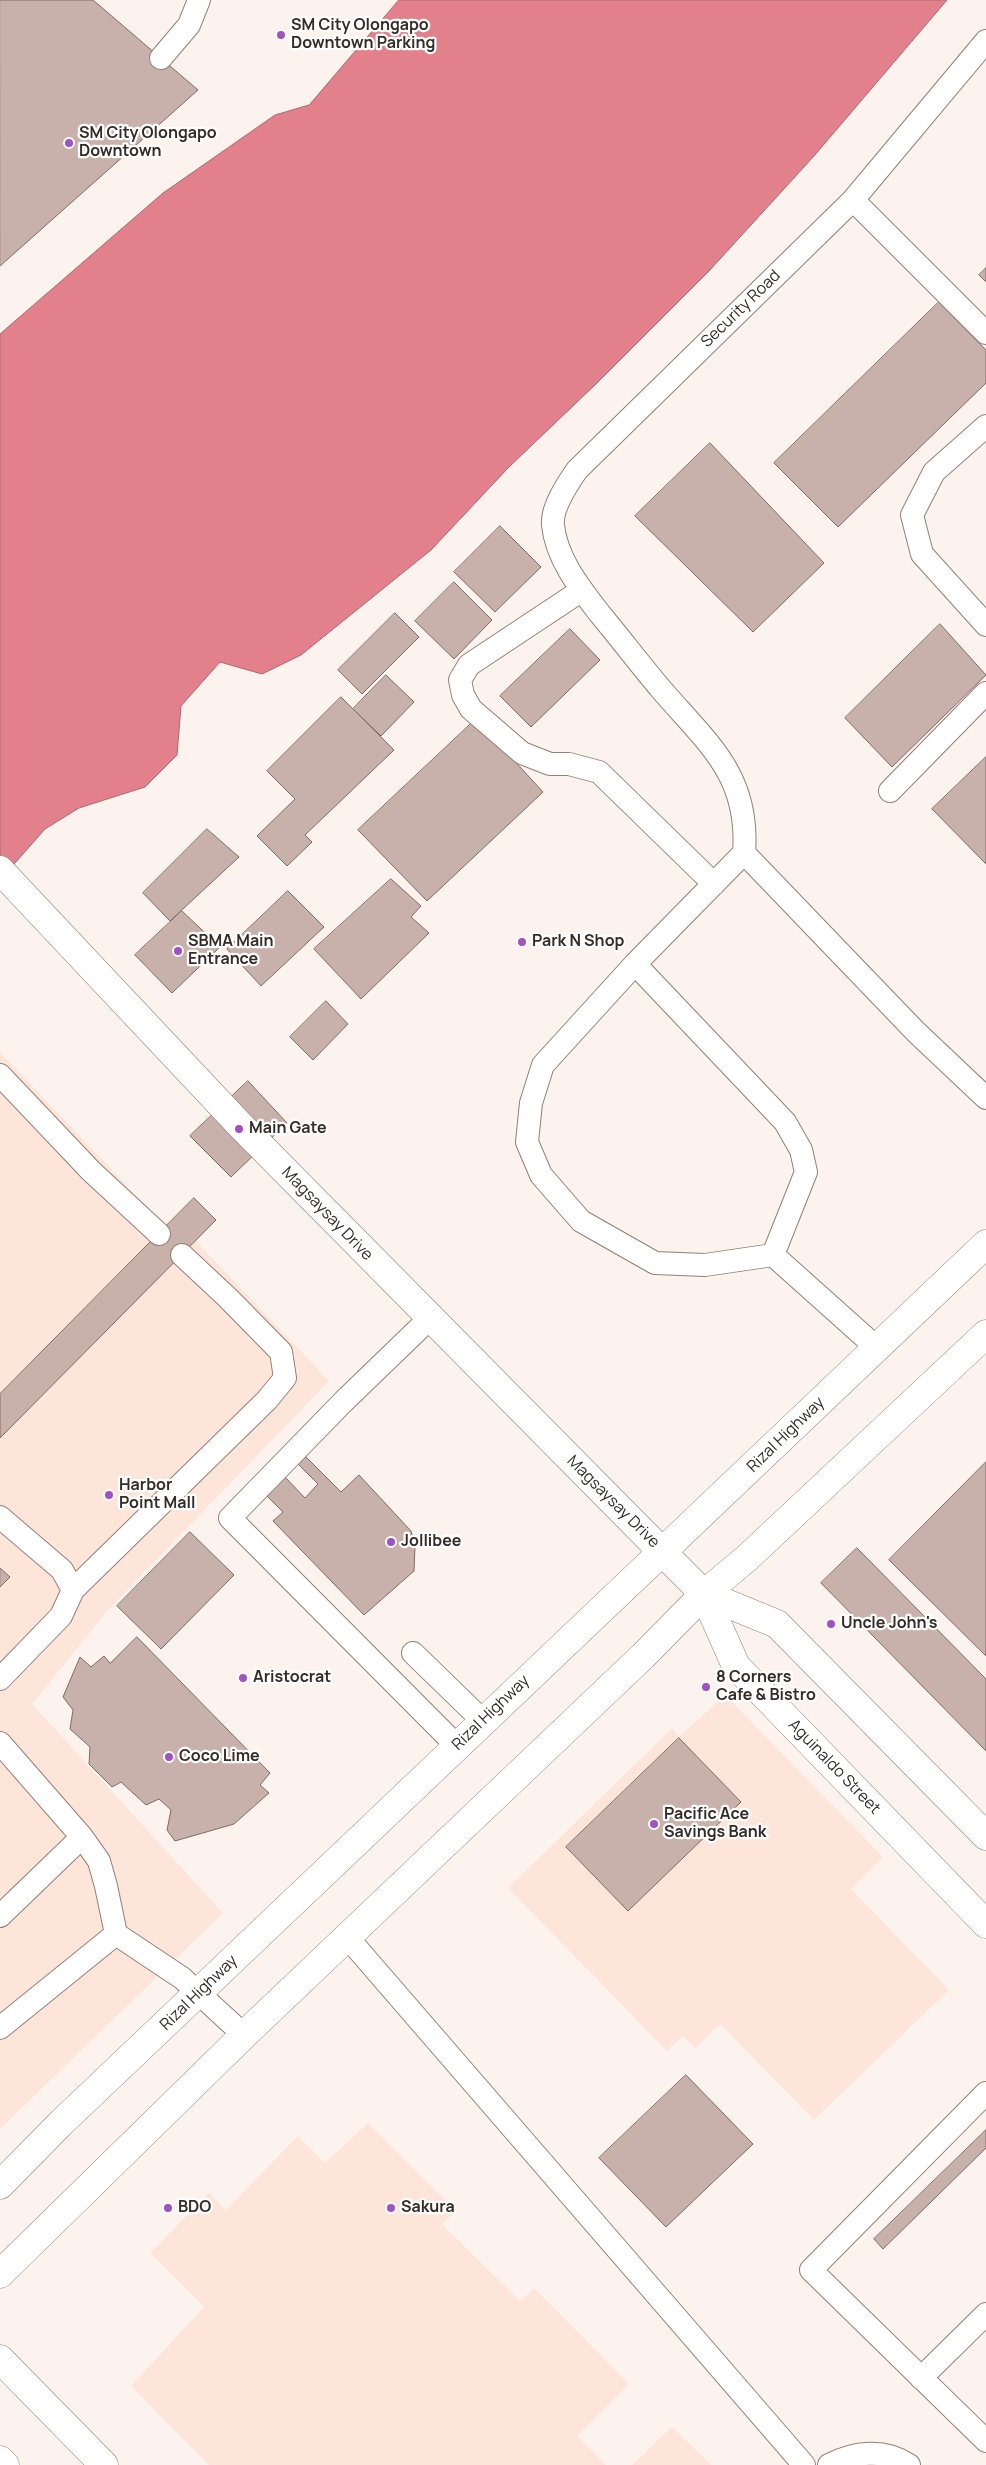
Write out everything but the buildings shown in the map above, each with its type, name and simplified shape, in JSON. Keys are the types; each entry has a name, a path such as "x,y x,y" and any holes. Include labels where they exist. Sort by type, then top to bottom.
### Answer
{"main road":[{"name":"Magsaysay Drive","path":"0,870 240,1125 662,1552"},
{"name":"Rizal Highway","path":"0,2185 61,2123 199,1994 483,1720 986,1244"},
{"path":"0,2274 244,2035 348,1938 704,1594 747,1558 986,1334"},
{"name":"Aguinaldo Street","path":"662,1552 704,1594 736,1666 986,1924"},
{"name":"Aguinaldo Street","path":"704,1594 777,1624 986,1836"},
{"path":"0,2359 104,2465"},
{"path":"0,2460 5,2465"}],"lane":[{"path":"161,58 189,25 199,0"},
{"name":"Security Road","path":"744,853 746,829 742,808 731,775 721,760 660,688 582,590 560,554 552,523 561,496 577,470 853,200 986,42"},
{"path":"853,200 986,333"},
{"path":"986,426 934,472 912,515 922,554 986,625"},
{"path":"582,590 470,665 460,680 464,696 470,709 522,753 550,764 569,764 599,772 714,884"},
{"path":"890,791 986,693"},
{"path":"773,1255 706,1266 655,1263 581,1221 541,1176 527,1142 531,1103 543,1065 635,964 744,853 916,1032 986,1098"},
{"path":"635,964 785,1122 801,1150 806,1172 773,1255"},
{"path":"0,1075 91,1171 159,1234"},
{"path":"0,1679 61,1616 73,1590 267,1400 285,1378 281,1352 182,1254"},
{"path":"773,1255 878,1348"},
{"path":"430,1318 344,1401 230,1518 457,1746"},
{"path":"0,1517 62,1570 73,1590"},
{"path":"413,1653 483,1720"},
{"path":"0,1743 82,1837 98,1861 106,1886 116,1934 182,1978 244,2035"},
{"path":"0,1916 82,1837"},
{"path":"0,2028 116,1934"},
{"path":"348,1938 804,2465"},
{"path":"986,2093 811,2270 986,2441"},
{"path":"921,2378 986,2314"},
{"path":"829,2465 847,2457 866,2453 885,2455 909,2465"}],"shaded area":[{"path":"399,0 947,0 814,156 709,271 597,383 509,467 431,550 301,655 262,674 220,662 181,706 177,755 145,787 79,808 45,829 0,880 0,334 163,193 275,115 309,105"},
{"name":"Harbor Point Mall","path":"0,1052 166,1227 194,1198 216,1220 196,1241 329,1381 108,1610 32,1704 223,1913 0,2129"},
{"path":"725,1695 883,1857 851,1889 949,1990 814,2120 720,2024 695,2048 683,2036 667,2051 508,1888 672,1728 679,1737"},
{"path":"368,2123 456,2211 442,2224 520,2301 534,2288 629,2384 577,2436 606,2465 209,2465 131,2386 204,2307 150,2253 209,2193 226,2210 298,2136 325,2163"},
{"path":"672,2427 711,2465 632,2465"}],"place":[{"name":"SM City Olongapo Downtown Parking","path":"281,35"},
{"name":"SM City Olongapo Downtown","path":"69,143"},
{"name":"Park N Shop","path":"522,942"},
{"name":"SBMA Main Entrance","path":"178,951"},
{"name":"Main Gate","path":"239,1129"},
{"name":"Harbor Point Mall","path":"109,1495"},
{"name":"Jollibee","path":"391,1542"},
{"name":"Uncle John's","path":"831,1624"},
{"name":"Aristocrat","path":"243,1678"},
{"name":"8 Corners Cafe & Bistro","path":"706,1687"},
{"name":"Coco Lime","path":"169,1757"},
{"name":"Pacific Ace Savings Bank","path":"654,1824"},
{"name":"BDO","path":"168,2208"},
{"name":"Sakura","path":"391,2208"}]}
